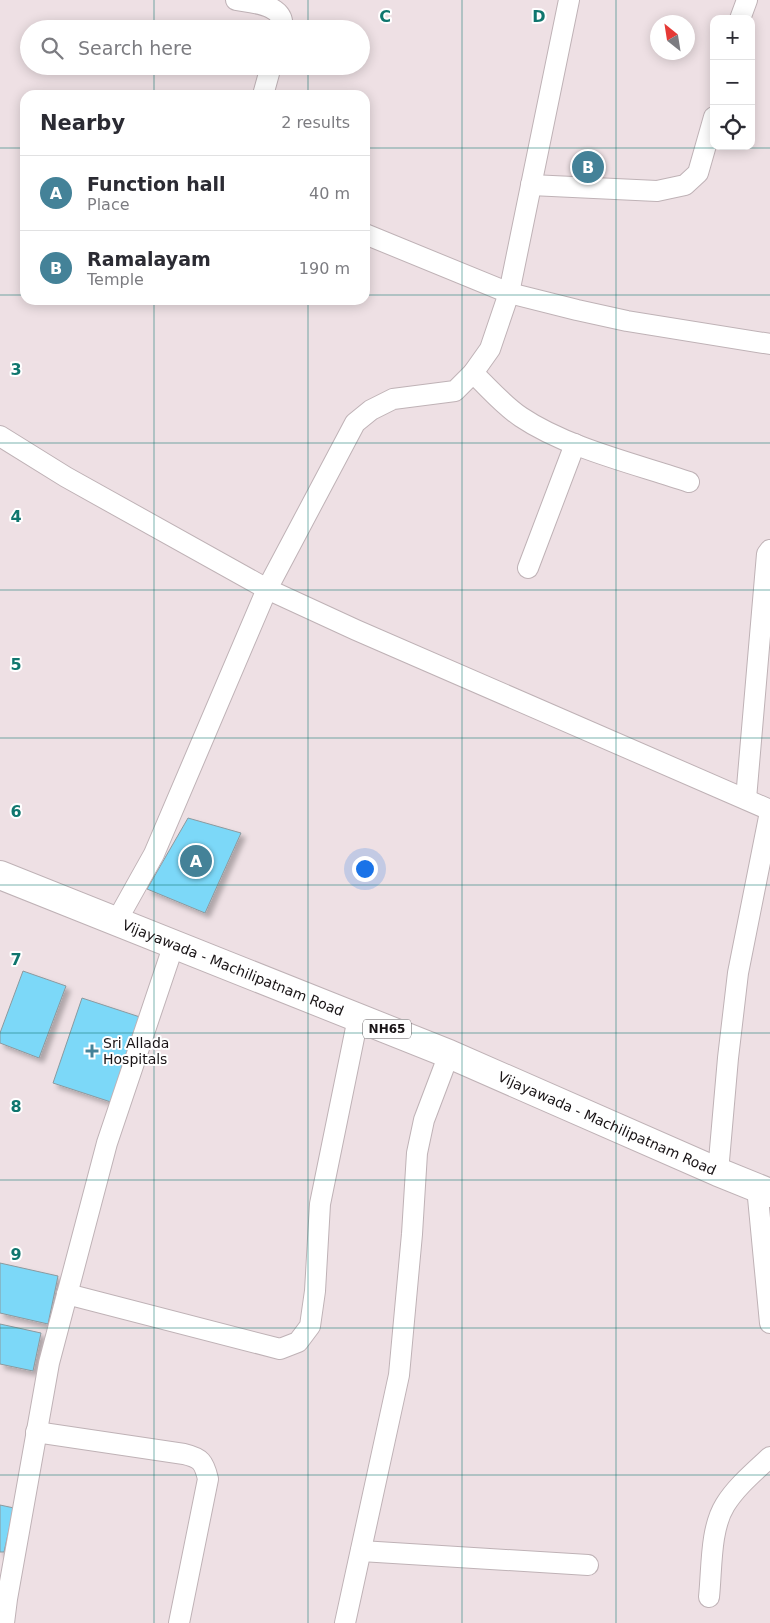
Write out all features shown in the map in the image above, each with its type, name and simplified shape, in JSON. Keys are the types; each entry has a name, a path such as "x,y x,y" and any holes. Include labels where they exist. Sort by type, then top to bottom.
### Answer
{"highway":[{"name":"Vijayawada - Machilipatnam Road","path":"0,875 449,1054 718,1172 764,1190"}],"street":[{"path":"236,0 267,6 279,13 281,20"},
{"path":"116,922 154,854 267,589 355,423 371,410 392,399 455,391 474,373 490,349 509,293 569,0"},
{"path":"741,15 747,0"},
{"path":"264,90 269,75"},
{"path":"531,185 657,192 685,185 698,173 710,130"},
{"path":"370,236 509,293 627,321 770,344"},
{"path":"474,373 502,402 536,427 575,444 689,482"},
{"path":"0,436 66,478 267,589 356,630 770,811 738,973 718,1172"},
{"path":"528,568 575,444"},
{"path":"746,799 760,620 767,554 770,550"},
{"path":"4,1623 49,1363 107,1143 174,944"},
{"path":"67,1294 280,1349 298,1342 310,1326 315,1292 320,1204 358,1018"},
{"path":"345,1623 399,1375 412,1234 417,1153 424,1120 449,1054"},
{"path":"764,1190 770,1323"},
{"path":"36,1432 184,1454 198,1458 205,1467 208,1479 179,1623"},
{"path":"709,1597 715,1529 724,1506 739,1487 770,1457"},
{"path":"361,1551 588,1565"}],"building":[{"path":"188,818 241,833 205,913 147,889"},
{"path":"23,971 66,986 39,1058 0,1043 0,1033"},
{"path":"82,998 146,1019 117,1104 53,1083"},
{"path":"0,1263 58,1276 48,1324 0,1313"},
{"path":"0,1324 41,1333 33,1371 0,1364"},
{"path":"0,1505 14,1508 4,1552 0,1552"}],"place":[{"name":"Ramalayam","path":"588,167"},
{"name":"Function hall","path":"196,861"},
{"name":"Sri Allada Hospitals","path":"92,1051"}]}
